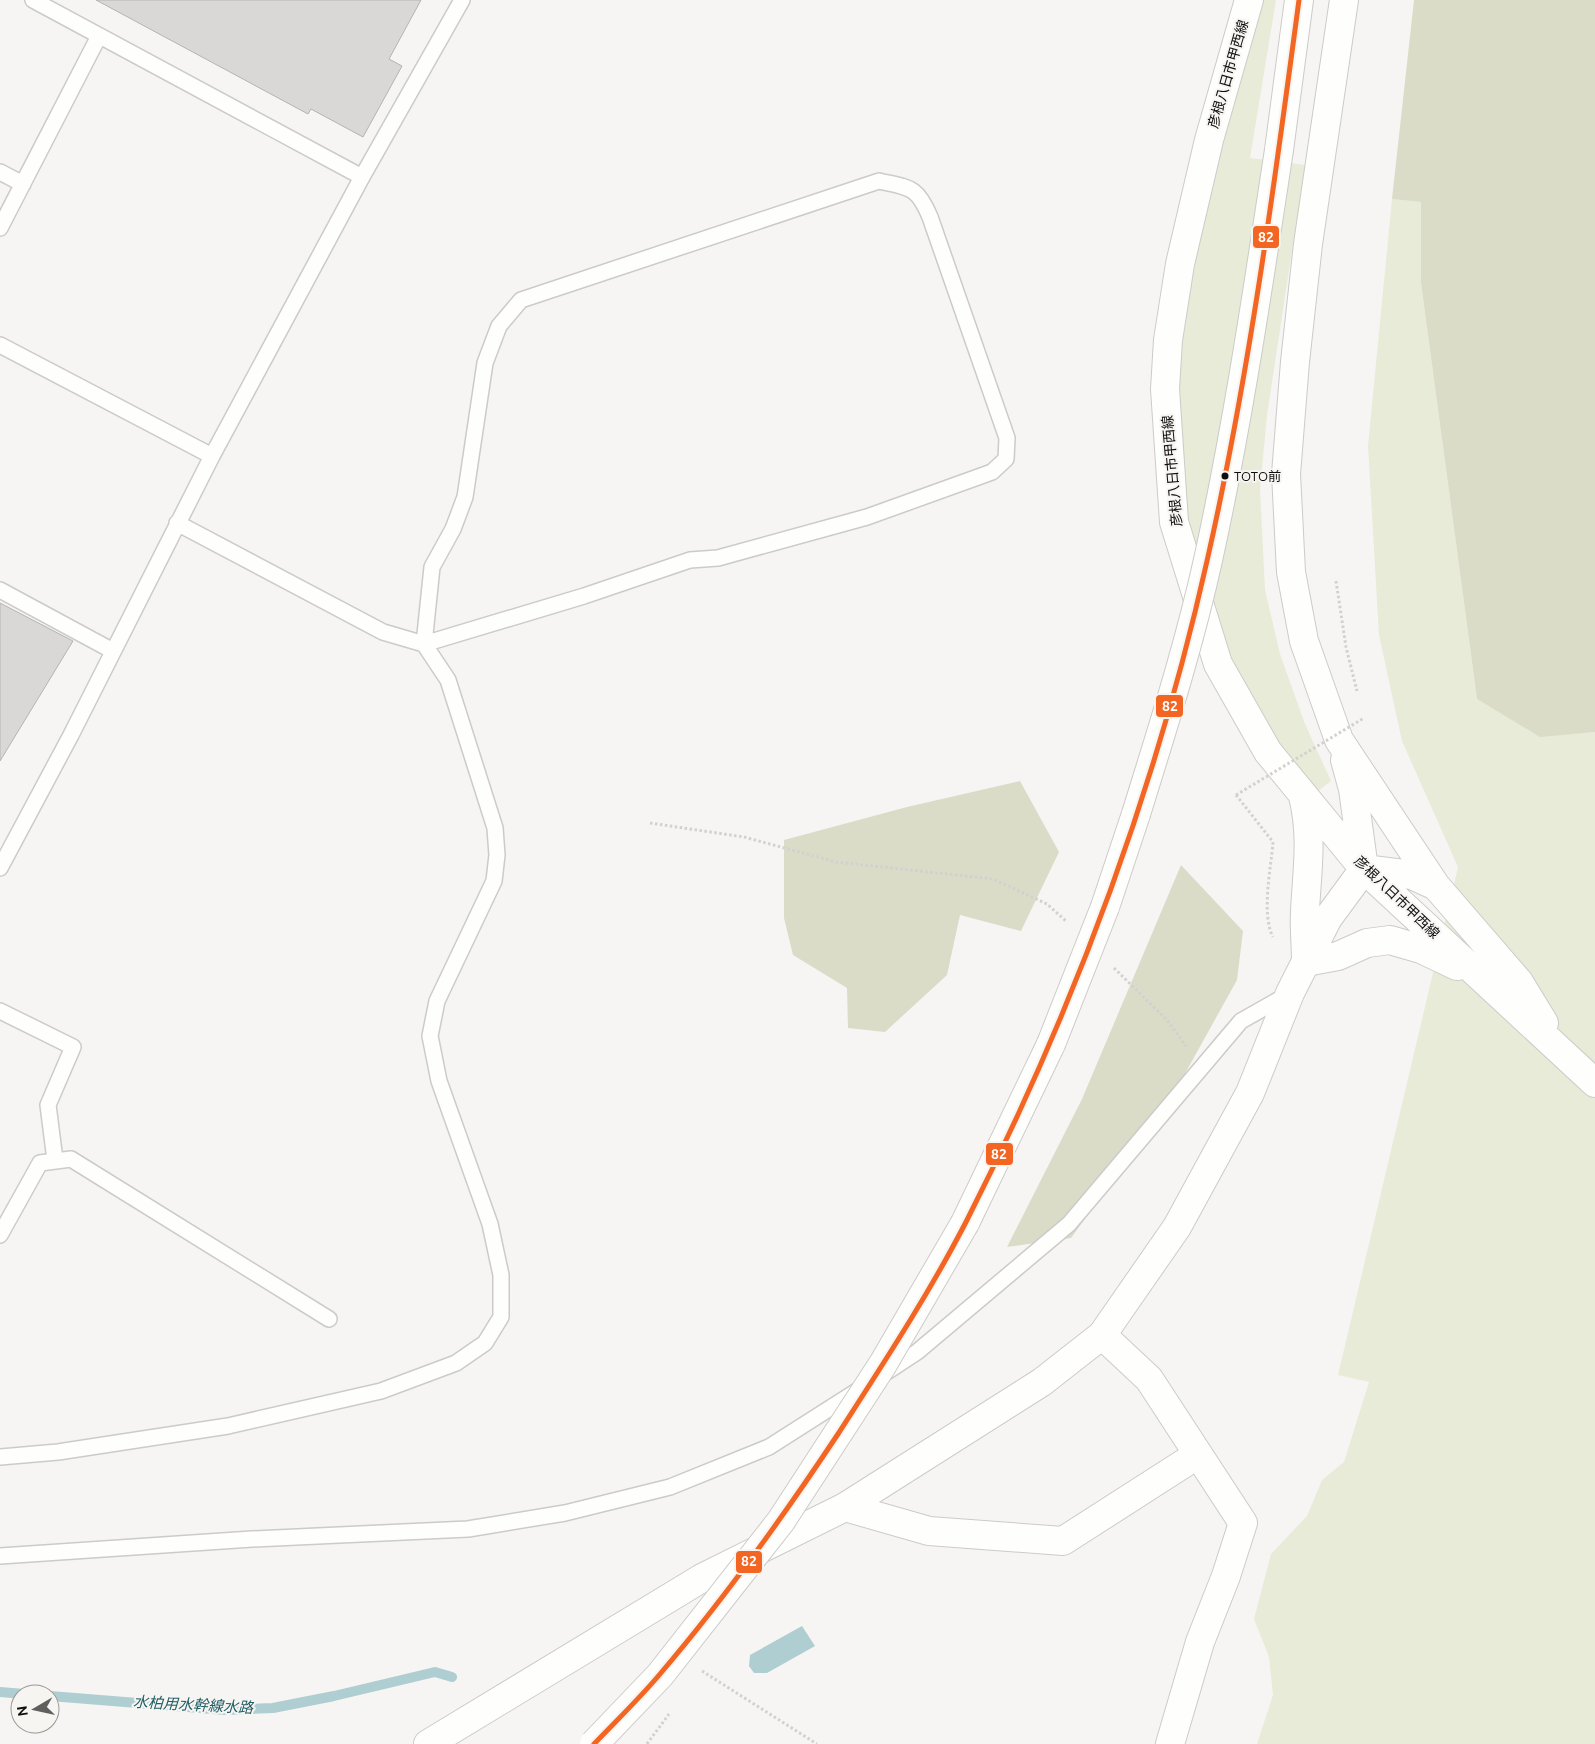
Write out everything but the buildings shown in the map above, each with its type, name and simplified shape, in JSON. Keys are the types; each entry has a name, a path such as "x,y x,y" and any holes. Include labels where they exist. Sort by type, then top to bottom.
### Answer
{"main road":[{"name":"彦根八日市甲西線","path":"1249,0 1209,140 1180,264 1168,340 1165,390 1174,522 1218,664 1268,752 1364,869 1423,937 1477,975 1595,1083"},
{"path":"594,1744 660,1675 780,1521 883,1364 965,1223 1051,1044 1105,907 1136,814 1179,677 1208,560 1240,397 1279,150 1298,0"},
{"name":"彦根八日市甲西線","path":"1344,0 1308,244 1286,474 1291,572 1304,641 1339,740 1436,886 1519,982 1562,1052"},
{"path":"428,1744 702,1578 845,1507 1042,1382 1102,1335 1177,1227 1250,1093 1290,994 1328,918 1364,869 1353,789 1339,740"},
{"path":"1302,793 1309,820 1310,854 1305,913 1306,962"},
{"path":"1364,869 1412,875 1436,886"},
{"path":"1306,962 1338,956 1368,942 1423,937"},
{"path":"1102,1335 1149,1379 1243,1523 1226,1576 1200,1642 1170,1744"},
{"path":"845,1507 929,1531 1063,1541 1197,1455"}],"lane":[{"path":"33,0 362,177"},
{"path":"0,868 212,456 362,177 462,0"},
{"path":"0,228 99,36"},
{"path":"0,172 23,184"},
{"path":"0,1457 58,1452 228,1426 381,1391 456,1363 485,1343 501,1317 501,1275 490,1224 439,1081 430,1036 437,1001 494,881 497,855 495,828 448,680 424,644 432,567 453,529 465,497 485,363 499,326 514,306 521,300 879,180 911,188 922,198 1007,438 1006,459 992,472 868,517 718,558 690,560 584,596 424,644 383,632 177,523"},
{"path":"0,345 212,456"},
{"path":"0,590 113,651"},
{"path":"0,1556 252,1539 468,1529 565,1513 670,1487 769,1447 917,1352 1069,1224 1241,1021 1290,994"},
{"path":"0,1010 73,1047 48,1105 55,1160"},
{"path":"0,1235 40,1163 55,1160 71,1160 329,1319"}],"path":[{"path":"1336,581 1346,647 1360,700"},
{"path":"1273,937 1269,930 1267,914 1273,842 1236,795 1364,718 1362,709"},
{"path":"650,823 744,837 836,862 993,879 1047,904 1068,924"},
{"path":"1110,964 1166,1020 1203,1068"},
{"path":"701,1671 817,1744"}],"green space":[{"path":"1252,0 1276,0 1250,158 1305,165 1267,415 1260,489 1265,590 1280,654 1305,724 1331,781 1313,795 1261,719 1222,650 1180,515 1174,388 1181,294"},
{"path":"1414,0 1595,0 1595,732 1540,737 1477,699 1421,283 1421,202 1392,199"},
{"path":"1392,199 1421,202 1421,283 1477,699 1540,736 1595,732 1595,1744 1257,1744 1273,1695 1269,1657 1254,1619 1271,1554 1307,1516 1322,1480 1344,1462 1369,1382 1338,1375 1458,867 1402,741 1379,635 1368,446"},
{"path":"1020,781 1059,852 1021,931 960,915 947,975 885,1032 848,1028 847,988 793,955 784,918 784,840 907,807"},
{"path":"1181,865 1243,931 1237,980 1167,1106 1071,1238 1007,1247 1082,1099"}],"water":[{"path":"802,1626 815,1646 767,1673 754,1673 749,1666 750,1655"}],"waterway":[{"name":"水柏用水幹線水路","path":"60,1697 225,1710 273,1708 334,1696 435,1672 452,1677"},
{"name":"水柏用水幹線水路","path":"0,1692 10,1693"}],"transit line":[{"name":"82","path":"594,1744 652,1683 730,1587 817,1465 889,1355 937,1275 967,1220 1006,1141 1076,980 1108,898 1137,815 1163,731 1207,561 1236,422 1248,352 1270,211 1299,0"}],"place":[{"name":"TOTO前","path":"1225,476"}]}
